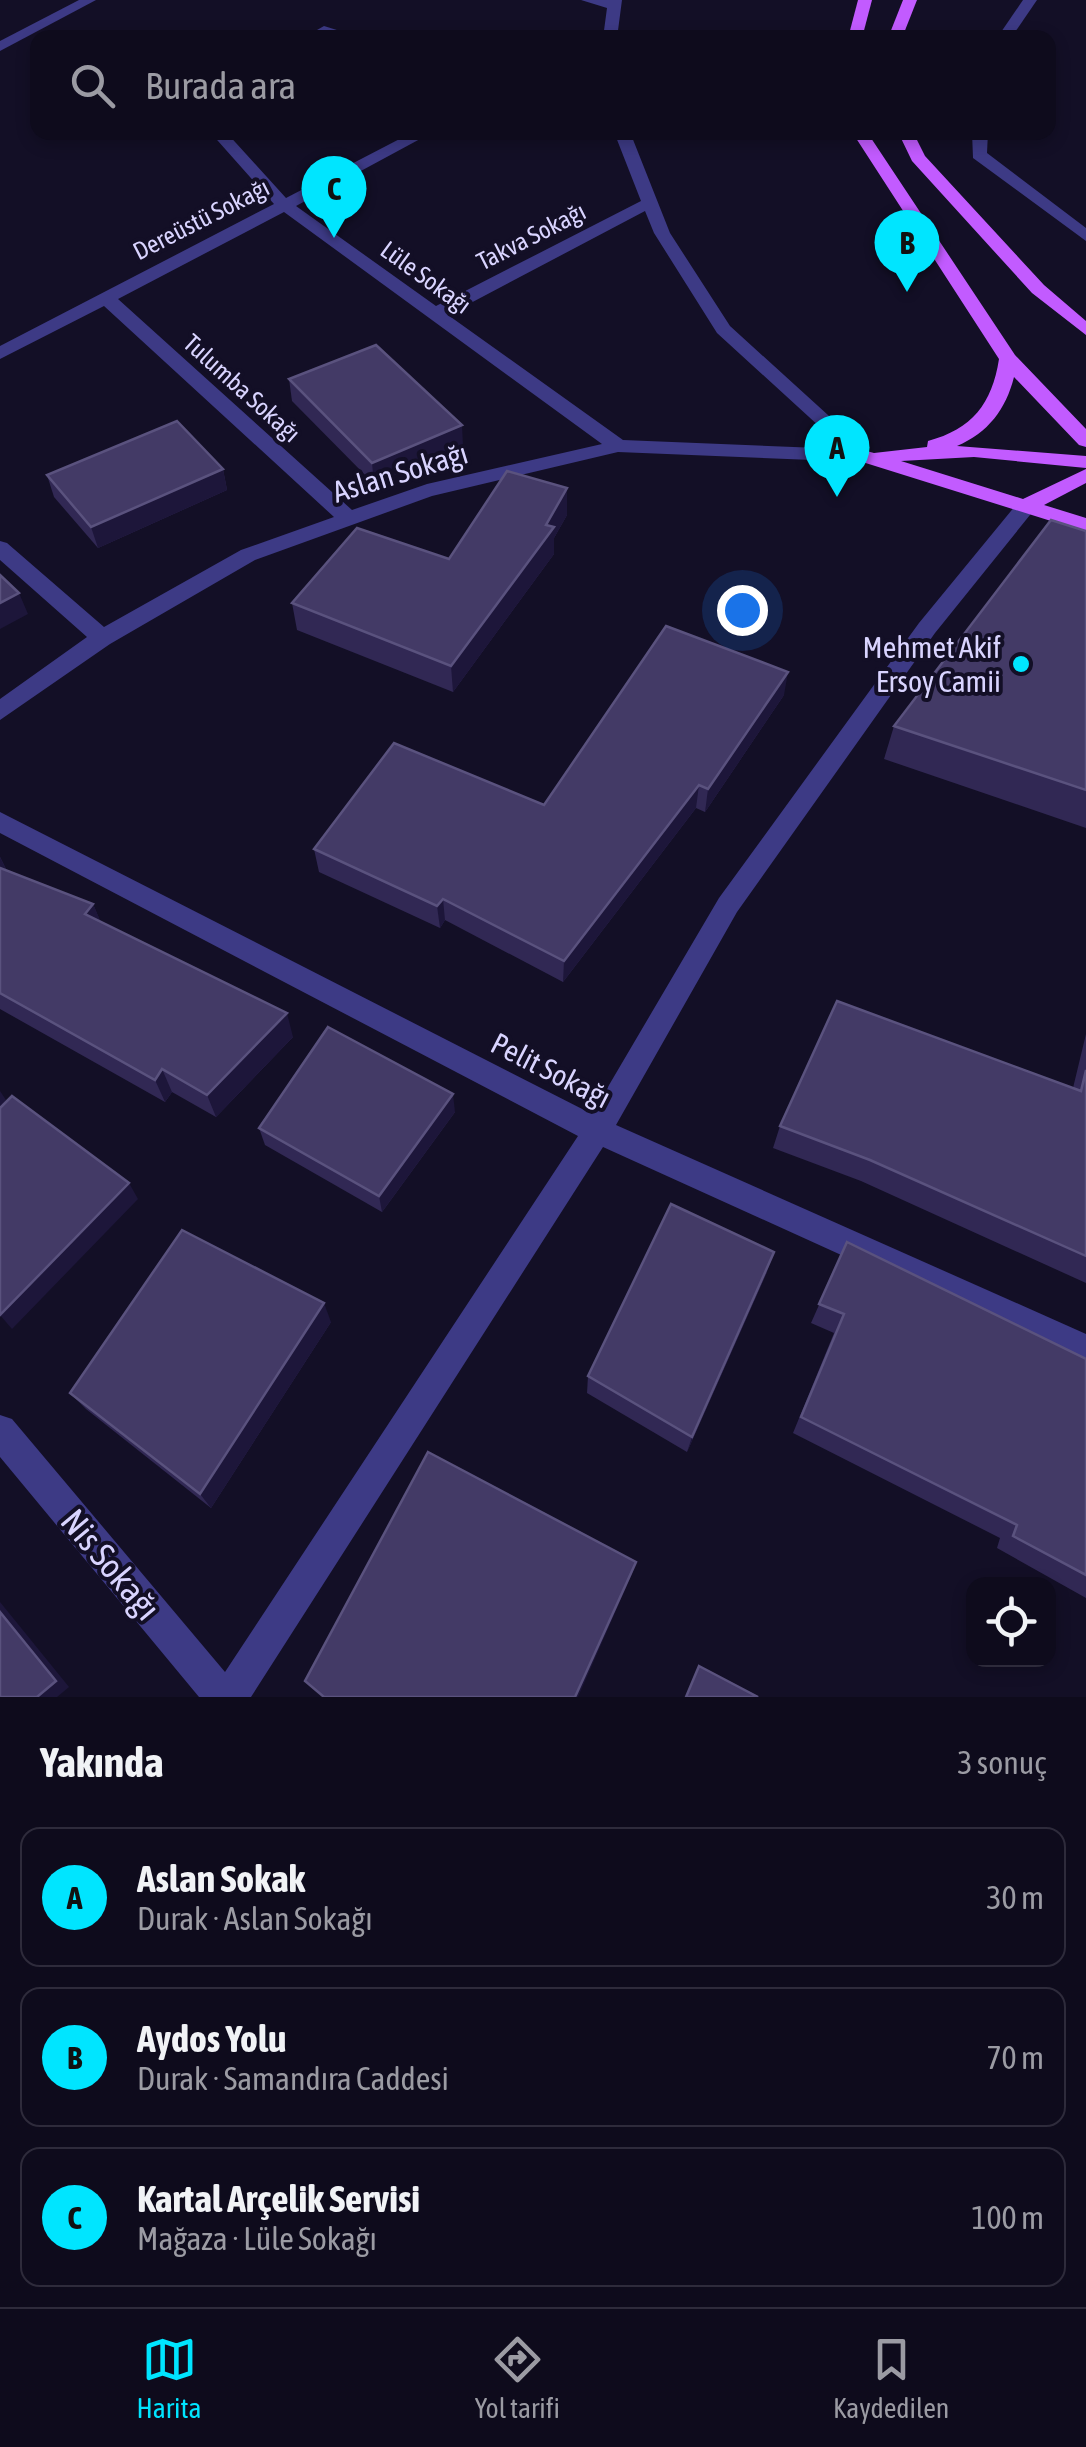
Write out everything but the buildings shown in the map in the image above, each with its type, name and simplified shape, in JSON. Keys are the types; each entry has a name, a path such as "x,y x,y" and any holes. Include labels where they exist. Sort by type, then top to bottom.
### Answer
{"main road":[{"path":"857,30 865,0"},
{"path":"897,30 910,0"},
{"path":"864,140 1008,359 1086,440"},
{"path":"909,140 918,158 1038,288 1084,329"},
{"path":"864,456 952,443 991,414 1006,389 1008,359"},
{"path":"864,456 974,452 1086,462"},
{"path":"864,456 1086,526"},
{"path":"1027,506 1086,476"}],"street":[{"path":"33,30 90,0"},
{"path":"588,0 615,3 611,30"},
{"path":"1009,30 1030,0"},
{"path":"0,47 30,31"},
{"name":"Lüle Sokağı","path":"223,140 284,205 618,446"},
{"name":"Dereüstü Sokağı","path":"0,353 410,140"},
{"path":"625,140 662,234 723,329 864,456"},
{"path":"979,140 978,155 1086,236"},
{"name":"Takva Sokağı","path":"435,314 650,203"},
{"name":"Tulumba Sokağı","path":"104,296 347,518"},
{"name":"Aslan Sokağı","path":"0,711 102,638 248,555 427,490 618,446 864,456"},
{"path":"226,1697 597,1131 740,889 927,628 1027,506"},
{"path":"0,548 102,638"},
{"name":"Pelit Sokağı","path":"0,822 597,1131 1086,1350"},
{"name":"Nis Sokağı","path":"0,1430 226,1697"}],"place":[{"name":"Kartal Arçelik Servisi","path":"334,238"},
{"name":"Aydos Yolu","path":"907,292"},
{"name":"Aslan Sokak","path":"837,497"},
{"name":"Mehmet Akif Ersoy Camii","path":"1021,664"}]}
